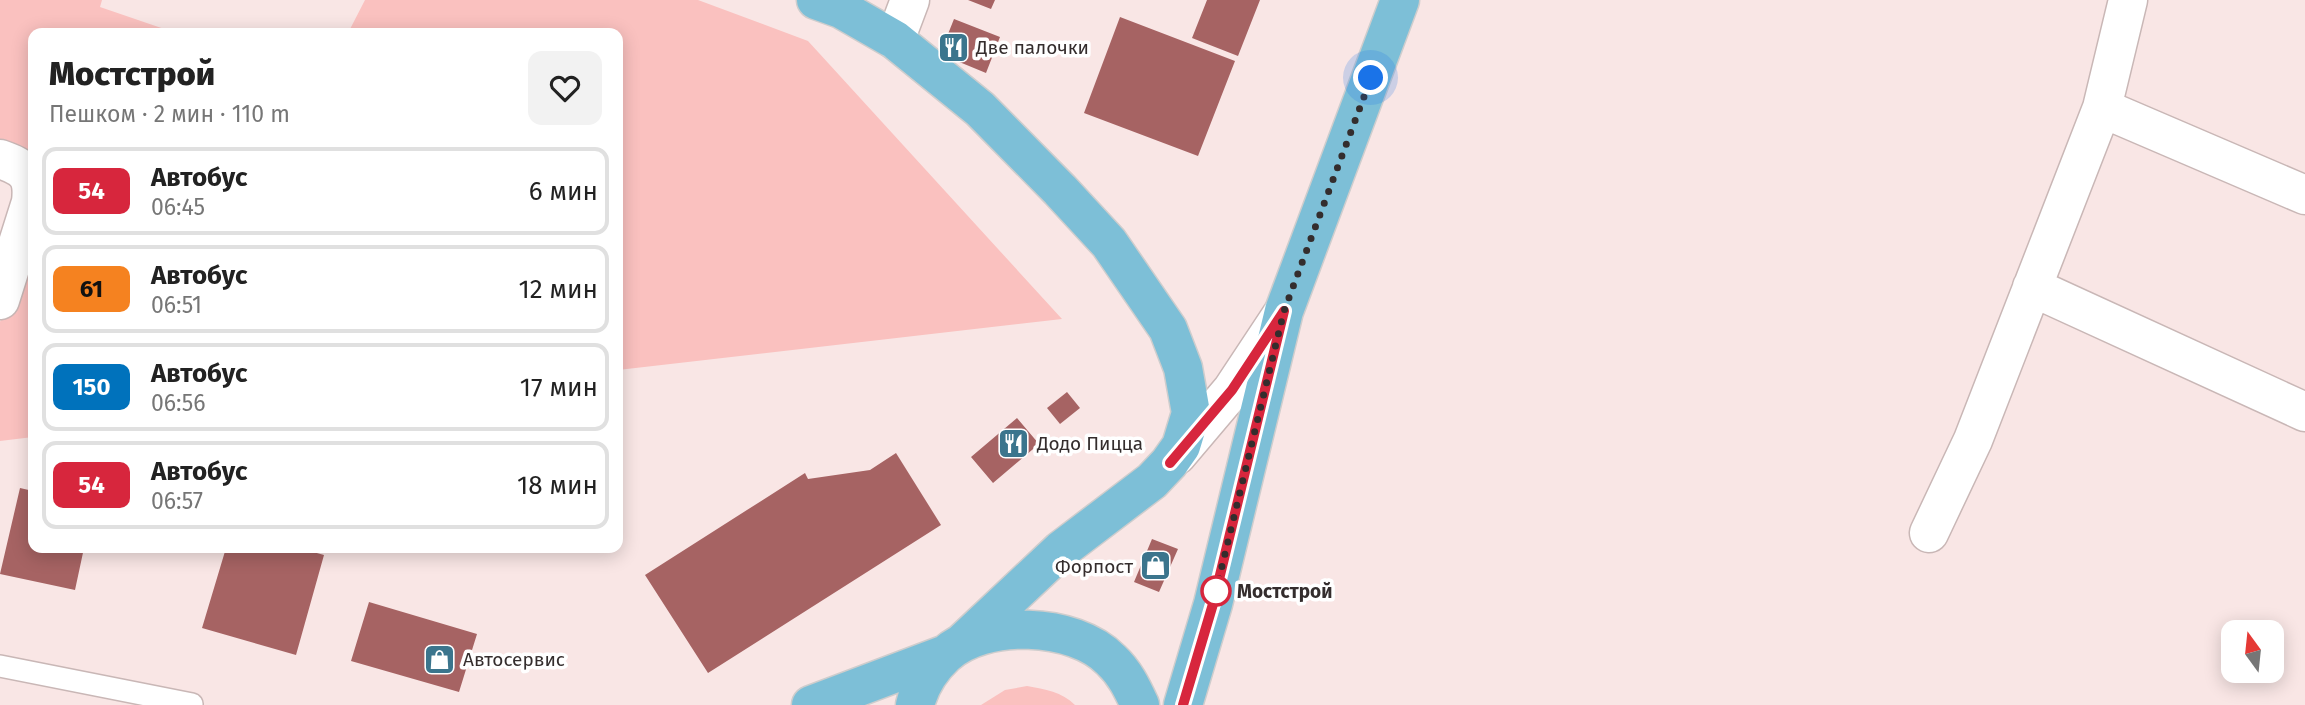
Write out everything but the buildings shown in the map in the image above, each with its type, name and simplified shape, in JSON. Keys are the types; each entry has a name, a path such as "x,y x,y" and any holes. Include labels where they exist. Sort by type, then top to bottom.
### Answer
{"main road":[{"path":"816,0 841,9 895,40 980,109 1109,243 1168,329 1183,368 1191,413 1181,446 1170,463 1152,481 1062,550 953,649 928,674 918,691 915,705"},
{"path":"1183,705 1213,604 1284,311 1400,0"},
{"path":"811,705 986,635 1015,630 1046,630 1080,639 1110,657 1130,681 1140,705"}],"street":[{"path":"895,40 909,0"},
{"path":"1928,533 1973,440 2102,108 2128,0"},
{"path":"2102,108 2305,195"},
{"path":"0,159 20,166 28,178"},
{"path":"0,300 28,211"},
{"path":"2032,287 2305,412"},
{"path":"1170,463 1232,390 1284,311"}],"lane":[{"path":"0,666 193,705"}],"shaded area":[{"path":"0,0 102,0 100,7 161,28 28,28 28,177 0,160"},
{"path":"365,0 698,0 808,41 1062,319 623,369 623,28 351,28"},
{"path":"28,235 28,438 0,441 0,322"},
{"path":"1027,686 1059,694 1075,705 981,705 1005,690"}],"bus line":[{"name":"54","path":"1170,463 1232,390 1284,311 1213,604 1183,705"}],"place":[{"name":"Две палочки","path":"953,47"},
{"name":"Додо Пицца","path":"1014,443"},
{"name":"Форпост","path":"1156,566"},
{"name":"Мостстрой","path":"1216,591"},
{"name":"Автосервис","path":"440,659"}],"route":[{"path":"1216,591 1284,311 1371,78"}]}
